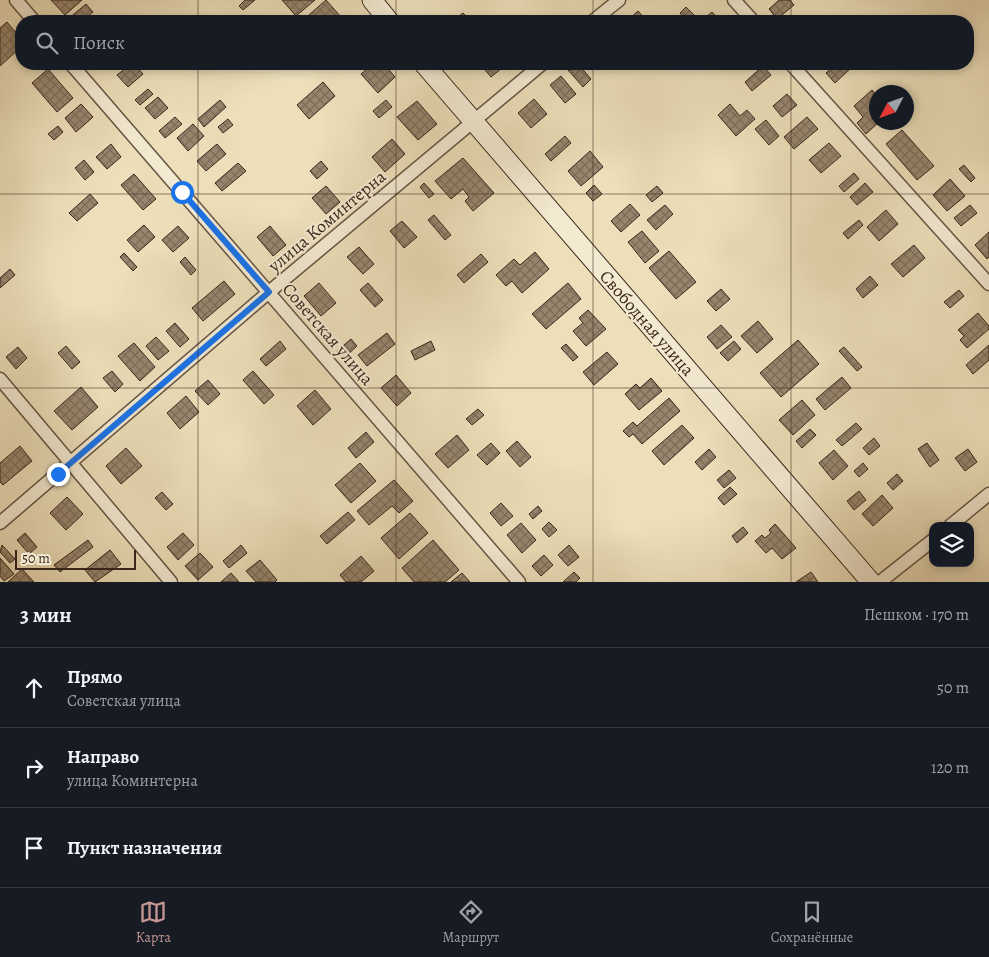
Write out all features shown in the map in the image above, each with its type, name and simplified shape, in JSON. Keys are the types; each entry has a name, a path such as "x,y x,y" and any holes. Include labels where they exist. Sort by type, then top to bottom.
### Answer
{"street":[{"path":"16,0 29,15"},
{"path":"372,0 384,15"},
{"path":"600,15 619,0"},
{"path":"734,0 748,15"},
{"name":"Советская улица","path":"76,70 519,582"},
{"name":"Свободная улица","path":"429,70 871,582"},
{"name":"улица Коминтерна","path":"0,523 269,292 535,70"},
{"path":"796,70 989,284"},
{"path":"0,379 172,582"},
{"path":"955,522 989,494"},
{"path":"880,582 929,543"}],"building":[{"path":"51,0 82,0 65,15"},
{"path":"245,0 255,0 243,10 239,6"},
{"path":"282,0 315,0 297,15"},
{"path":"326,0 339,15 309,15"},
{"path":"779,0 790,0 794,5 782,15 774,15 769,9"},
{"path":"86,4 93,12 89,15 73,15"},
{"path":"686,7 694,15 682,15 680,13"},
{"path":"638,11 642,15 634,15"},
{"path":"7,22 15,32 15,52 0,66 0,28"},
{"path":"49,70 73,98 57,112 32,83"},
{"path":"123,70 139,70 143,74 128,87 117,75"},
{"path":"366,70 389,70 395,77 378,93 361,74"},
{"path":"485,70 500,70 491,77"},
{"path":"568,70 583,70 591,79 583,87"},
{"path":"758,70 767,70 771,75 752,91 745,82"},
{"path":"830,70 849,70 835,83 826,73"},
{"path":"561,76 576,94 565,103 550,85"},
{"path":"323,82 335,96 309,119 297,105"},
{"path":"148,89 153,94 140,105 135,100"},
{"path":"869,93 870,130 866,134 857,123 863,117 854,106"},
{"path":"787,94 797,105 782,117 773,106"},
{"path":"158,97 168,108 155,119 145,108"},
{"path":"534,99 547,114 531,128 518,113"},
{"path":"220,100 226,107 204,127 198,119"},
{"path":"386,100 392,107 379,118 373,111"},
{"path":"417,101 437,124 418,140 397,117"},
{"path":"81,104 93,117 76,132 65,118"},
{"path":"730,104 740,116 747,110 755,119 736,136 718,115"},
{"path":"175,117 182,124 165,138 159,131"},
{"path":"807,117 818,129 794,149 784,137"},
{"path":"228,119 233,125 223,133 218,127"},
{"path":"766,120 779,136 769,145 755,129"},
{"path":"193,124 204,136 188,151 177,138"},
{"path":"58,126 63,132 54,140 48,134"},
{"path":"902,130 934,166 917,180 886,144"},
{"path":"565,136 571,143 551,161 545,154"},
{"path":"392,139 405,154 385,172 372,157"},
{"path":"829,143 841,156 821,173 809,160"},
{"path":"111,144 121,157 107,169 96,157"},
{"path":"217,144 226,154 206,171 197,161"},
{"path":"590,151 603,167 581,186 568,171"},
{"path":"463,158 494,193 473,211 465,201 469,197 463,189 451,199 435,181"},
{"path":"84,160 94,172 85,180 75,168"},
{"path":"321,161 328,169 317,179 310,171"},
{"path":"238,163 246,171 222,191 215,183"},
{"path":"964,165 975,178 971,182 959,169"},
{"path":"854,173 859,179 844,192 839,186"},
{"path":"134,174 156,199 143,210 121,185"},
{"path":"950,179 965,196 947,211 933,195"},
{"path":"424,183 434,194 429,198 420,187"},
{"path":"865,183 873,192 857,205 850,197"},
{"path":"594,185 602,194 593,201 586,193"},
{"path":"326,186 340,202 326,214 312,198"},
{"path":"657,186 663,193 652,202 646,195"},
{"path":"90,194 98,203 77,221 69,213"},
{"path":"630,204 640,215 621,232 611,221"},
{"path":"665,205 673,214 656,230 647,220"},
{"path":"970,205 977,213 961,226 954,218"},
{"path":"886,210 898,224 879,241 867,227"},
{"path":"434,215 451,235 445,240 428,220"},
{"path":"859,220 863,225 848,239 843,233"},
{"path":"402,221 417,237 404,248 390,231"},
{"path":"144,225 155,237 138,252 127,240"},
{"path":"178,226 189,238 173,252 162,240"},
{"path":"270,226 286,245 273,256 257,237"},
{"path":"642,231 659,251 645,263 628,242"},
{"path":"989,232 989,257 987,259 975,245"},
{"path":"914,245 925,258 903,277 891,264"},
{"path":"359,247 374,264 363,274 347,257"},
{"path":"669,251 696,282 676,299 649,268"},
{"path":"535,252 549,269 522,293 512,281 506,286 496,275 514,259 520,265"},
{"path":"124,253 137,267 133,271 120,257"},
{"path":"481,254 488,262 464,283 457,275"},
{"path":"185,257 196,270 191,275 180,262"},
{"path":"10,269 15,275 0,288 0,278"},
{"path":"870,276 878,285 863,298 856,289"},
{"path":"224,281 235,294 203,321 192,308"},
{"path":"319,283 336,303 321,316 304,296"},
{"path":"368,283 383,300 375,307 360,290"},
{"path":"568,283 581,299 546,329 532,314"},
{"path":"721,289 730,299 716,311 707,301"},
{"path":"959,290 964,296 950,308 944,302"},
{"path":"588,310 606,329 586,346 573,331 583,323 579,318"},
{"path":"978,313 989,326 989,329 967,348 960,340 964,336 958,330"},
{"path":"758,321 773,339 757,353 741,336"},
{"path":"175,323 189,339 180,347 166,331"},
{"path":"721,325 732,337 717,349 707,337"},
{"path":"387,333 395,344 367,366 358,355"},
{"path":"156,337 169,351 158,360 146,346"},
{"path":"351,339 357,346 343,359 337,351"},
{"path":"798,340 819,364 781,397 760,373"},
{"path":"280,341 286,349 266,366 260,359"},
{"path":"431,341 435,350 415,360 411,351"},
{"path":"734,341 741,349 728,361 720,353"},
{"path":"134,343 155,367 140,381 118,356"},
{"path":"566,344 578,357 573,361 561,348"},
{"path":"989,345 989,360 973,374 966,365"},
{"path":"66,346 80,362 72,369 58,353"},
{"path":"18,347 27,358 16,369 6,357"},
{"path":"844,347 862,367 857,371 839,351"},
{"path":"607,352 618,364 594,385 583,372"},
{"path":"112,371 123,384 115,392 103,378"},
{"path":"253,371 274,395 264,404 243,380"},
{"path":"396,375 411,393 397,406 381,388"},
{"path":"842,377 851,388 825,410 816,399"},
{"path":"651,378 662,391 639,410 625,394 636,384 640,388"},
{"path":"208,380 220,394 208,405 195,391"},
{"path":"81,387 98,407 72,430 54,411"},
{"path":"315,390 331,409 313,425 297,406"},
{"path":"186,396 199,412 180,429 167,413"},
{"path":"669,398 680,411 642,444 633,434 629,437 623,431 633,422 637,426"},
{"path":"802,400 815,415 793,435 779,420"},
{"path":"478,409 484,415 472,425 466,419"},
{"path":"856,423 862,429 842,446 836,440"},
{"path":"682,425 694,438 664,465 652,451"},
{"path":"810,429 816,435 802,448 796,441"},
{"path":"366,432 374,442 356,458 348,448"},
{"path":"457,435 469,450 448,468 435,454"},
{"path":"874,438 880,446 869,455 863,448"},
{"path":"517,441 531,457 520,467 506,451"},
{"path":"491,443 500,453 487,465 477,455"},
{"path":"927,443 939,460 930,467 918,449"},
{"path":"20,446 32,461 3,485 0,482 0,463"},
{"path":"126,448 142,466 121,484 106,466"},
{"path":"709,449 716,457 702,470 695,462"},
{"path":"968,449 977,462 965,471 955,458"},
{"path":"834,450 848,466 833,480 819,463"},
{"path":"360,463 376,481 351,503 335,485"},
{"path":"863,463 868,469 859,477 854,471"},
{"path":"729,470 736,478 724,488 717,480"},
{"path":"897,474 903,481 893,490 887,483"},
{"path":"394,480 413,501 399,513 392,506 369,525 357,511"},
{"path":"730,487 737,494 724,505 718,498"},
{"path":"859,491 866,500 854,510 847,501"},
{"path":"162,492 173,504 166,510 155,498"},
{"path":"882,495 893,508 873,526 862,514"},
{"path":"67,497 83,514 66,530 50,513"},
{"path":"501,503 513,516 501,526 490,513"},
{"path":"538,506 542,511 533,519 529,514"},
{"path":"348,512 355,520 327,544 320,536"},
{"path":"410,513 428,533 399,559 381,538"},
{"path":"549,522 557,530 549,537 542,529"},
{"path":"521,523 536,540 522,553 507,535"},
{"path":"775,524 796,548 782,559 772,548 766,553 755,541 762,535 765,538 771,533 769,530"},
{"path":"743,527 748,533 737,543 732,536"},
{"path":"25,533 37,547 29,554 17,540"},
{"path":"183,533 194,545 178,560 167,547"},
{"path":"88,540 93,547 60,572 54,565"},
{"path":"433,540 459,570 445,582 414,582 402,568"},
{"path":"2,545 15,559 10,563 0,552"},
{"path":"241,545 247,553 229,568 223,561"},
{"path":"569,545 579,557 568,566 558,555"},
{"path":"110,550 121,564 95,582 85,570"},
{"path":"200,553 213,567 198,580 185,566"},
{"path":"544,555 553,565 541,576 532,566"},
{"path":"361,556 374,571 361,582 346,582 340,575"},
{"path":"0,558 14,574 4,581 0,576"},
{"path":"260,560 277,580 275,582 256,582 246,571"},
{"path":"22,569 34,582 8,582"},
{"path":"574,572 580,578 576,582 563,582"},
{"path":"811,572 818,582 796,582"},
{"path":"231,573 239,582 221,582"},
{"path":"462,573 470,582 451,582"}],"route":[{"path":"58,474 269,292 182,192"}]}
